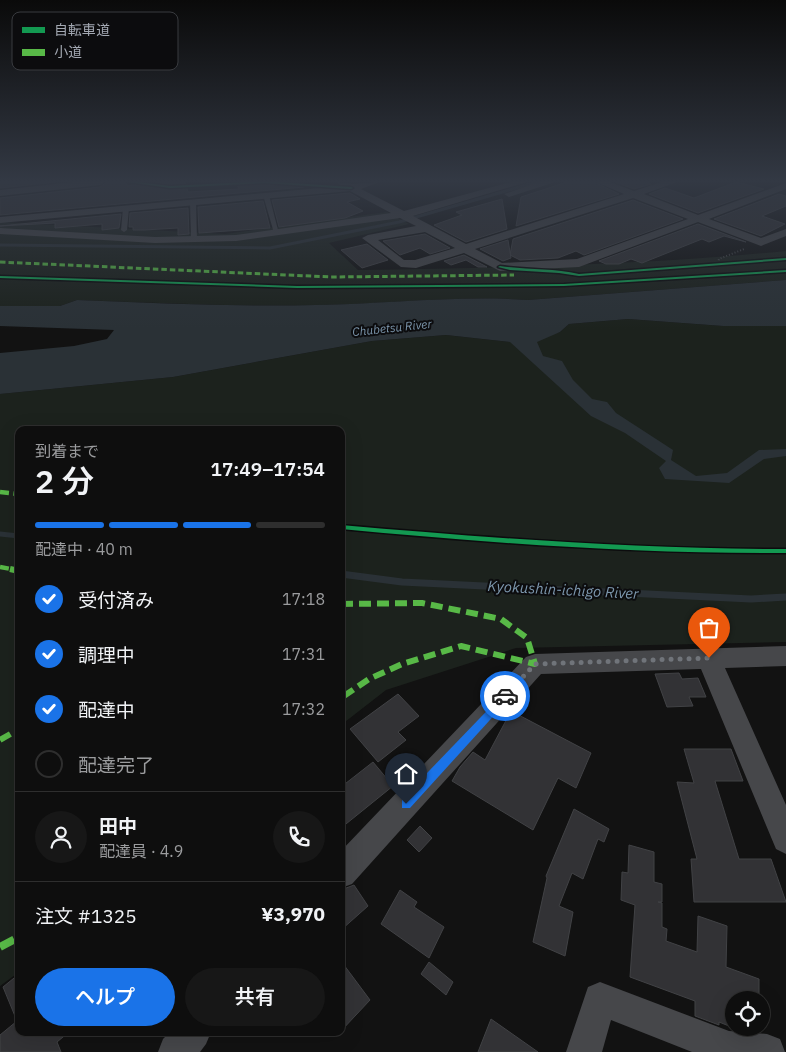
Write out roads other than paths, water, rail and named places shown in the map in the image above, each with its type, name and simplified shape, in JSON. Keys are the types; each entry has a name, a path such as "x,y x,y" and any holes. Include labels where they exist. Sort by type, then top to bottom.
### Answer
{"street":[{"path":"2,231 194,240 294,231"},
{"path":"409,231 368,238 401,263 416,264 522,231"},
{"path":"433,231 500,267 579,263 666,231"},
{"path":"732,231 761,242 786,232"},
{"path":"345,869 535,664 786,656"},
{"path":"709,658 786,838"},
{"path":"584,1052 600,999 729,1048 767,1052"},
{"path":"176,1052 190,1036"}],"lane":[{"path":"194,231 194,240"}],"water":[{"name":"Chubetsu River","path":"786,280 786,326 723,326 628,319 569,324 560,332 537,342 543,356 562,361 573,380 592,399 607,402 616,413 673,450 671,460 696,476 727,473 759,450 786,449 786,456 764,459 729,483 665,479 659,468 666,461 625,433 591,416 510,342 446,335 372,341 173,377 0,394 0,353 74,346 107,339 114,330 0,326 0,306 60,306 77,300 286,305 422,300 528,300"}],"waterway":[{"path":"0,245 270,248 354,231"},
{"name":"Kyokushin-ichigo River","path":"0,534 15,536"},
{"name":"Kyokushin-ichigo River","path":"345,575 402,582 751,599 786,597"}]}
